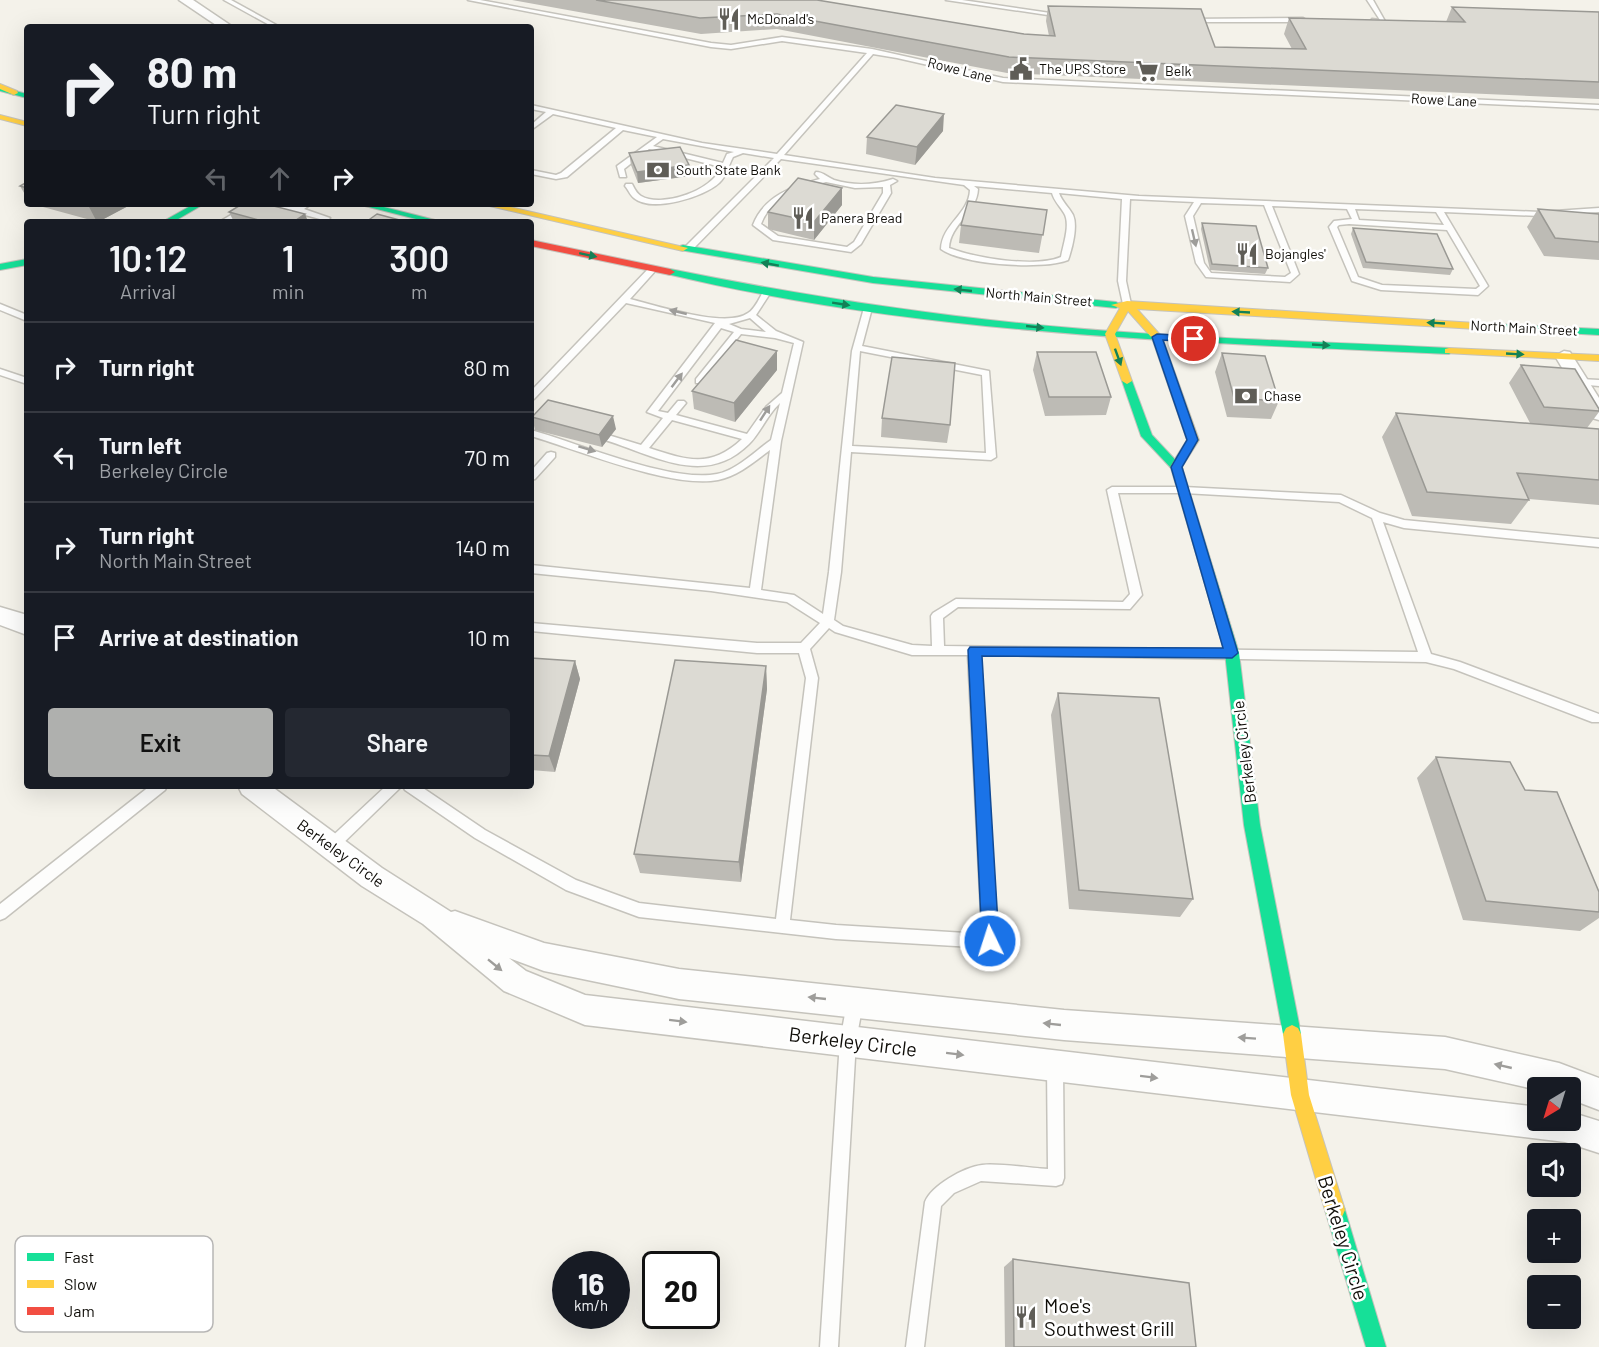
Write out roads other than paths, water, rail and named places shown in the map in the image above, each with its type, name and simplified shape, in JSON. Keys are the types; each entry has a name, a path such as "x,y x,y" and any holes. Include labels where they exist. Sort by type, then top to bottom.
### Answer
{"main road":[{"path":"0,117 24,123"},
{"path":"172,219 194,207"},
{"path":"374,207 426,219"},
{"name":"North Main Street","path":"499,207 689,248 873,280 1024,297 1599,332"},
{"name":"North Main Street","path":"534,244 767,292 868,308 1110,334 1599,358"},
{"path":"0,267 24,263"},
{"path":"1110,334 1127,304 1157,337 1193,440 1176,467"},
{"name":"Berkeley Circle","path":"1110,334 1147,436 1176,467 1232,653 1252,825 1294,1042 1300,1095 1376,1347"}],"street":[{"path":"185,0 222,24"},
{"path":"1564,356 1599,414"},
{"path":"0,616 24,624"},
{"name":"Berkeley Circle","path":"255,789 372,877 433,915 515,981 585,1010 1565,1126 1599,1137"},
{"name":"Berkeley Circle","path":"433,915 544,957 679,984 1064,1025 1445,1053 1559,1079 1599,1094"}],"lane":[{"path":"227,0 271,24"},
{"name":"Rowe Lane","path":"471,0 711,45 731,46 782,39 872,51 1003,80 1599,107"},
{"path":"949,0 1033,14 1068,16"},
{"path":"1363,21 1384,22 1370,0"},
{"path":"1184,20 1308,20"},
{"path":"689,248 778,158 872,51"},
{"path":"534,108 661,137 740,152 966,183 1126,197 1540,214 1599,210"},
{"path":"534,126 552,111"},
{"path":"534,173 556,177 564,175 622,127"},
{"path":"623,175 620,168 635,154 661,137"},
{"path":"648,147 725,166"},
{"path":"630,186 638,197 661,201 708,189 723,175 730,156 740,152"},
{"path":"812,163 824,180"},
{"path":"887,186 887,193 856,244 848,250 776,238 757,225 758,219 783,196 801,186 824,180 835,183 887,186 893,181 895,174"},
{"path":"966,183 974,189 974,197 947,234 945,249 964,256 1049,265 1065,258 1071,222 1070,217 1057,202 1055,191"},
{"path":"1126,197 1122,281 1127,304"},
{"path":"1199,200 1189,216 1200,263 1209,275 1287,280 1295,274 1267,203"},
{"path":"1350,206 1356,219 1351,222"},
{"path":"228,219 250,207"},
{"path":"266,214 276,207"},
{"path":"282,207 325,219"},
{"path":"279,218 301,207"},
{"path":"1439,210 1484,286 1478,292 1381,287 1362,283 1355,279 1333,227 1337,223 1351,222 1448,228"},
{"path":"300,219 309,213"},
{"path":"534,394 654,269"},
{"path":"708,320 731,322 752,315 767,292"},
{"path":"625,300 708,320 739,331 799,342 776,441 755,593"},
{"path":"0,307 24,317"},
{"path":"534,627 757,648 804,648 828,622 857,348 868,308"},
{"path":"752,315 761,326 779,337"},
{"path":"719,324 652,412 749,438"},
{"path":"699,381 739,331"},
{"path":"847,449 991,457 986,373 857,348"},
{"path":"0,372 24,380"},
{"path":"1580,382 1599,383"},
{"path":"608,438 695,464 713,462 749,438 772,403 788,394"},
{"path":"644,448 681,403"},
{"path":"534,435 672,475 716,478 731,472 776,441"},
{"path":"534,474 551,455"},
{"path":"938,650 937,615 956,603 1126,606 1136,595 1112,490 1184,490 1341,499 1376,516 1404,524 1599,543"},
{"path":"1376,516 1426,657"},
{"path":"534,569 790,598 839,629 912,650 1426,657 1456,665 1596,718"},
{"path":"782,926 812,678 804,648"},
{"path":"414,789 480,834 571,885 639,910 782,926 990,941 975,650"},
{"path":"0,912 155,789"},
{"path":"331,846 392,789"},
{"path":"829,1347 848,1041 855,1002"},
{"path":"915,1347 933,1202 948,1187 981,1173 1056,1178 1055,1066"}],"place":[{"name":"McDonald's","path":"729,19"},
{"name":"The UPS Store","path":"1021,69"},
{"name":"Belk","path":"1147,71"},
{"name":"South State Bank","path":"658,170"},
{"name":"Panera Bread","path":"803,218"},
{"name":"Bojangles'","path":"1247,254"},
{"name":"Chase","path":"1246,396"},
{"name":"Moe's Southwest Grill","path":"1026,1317"}]}
